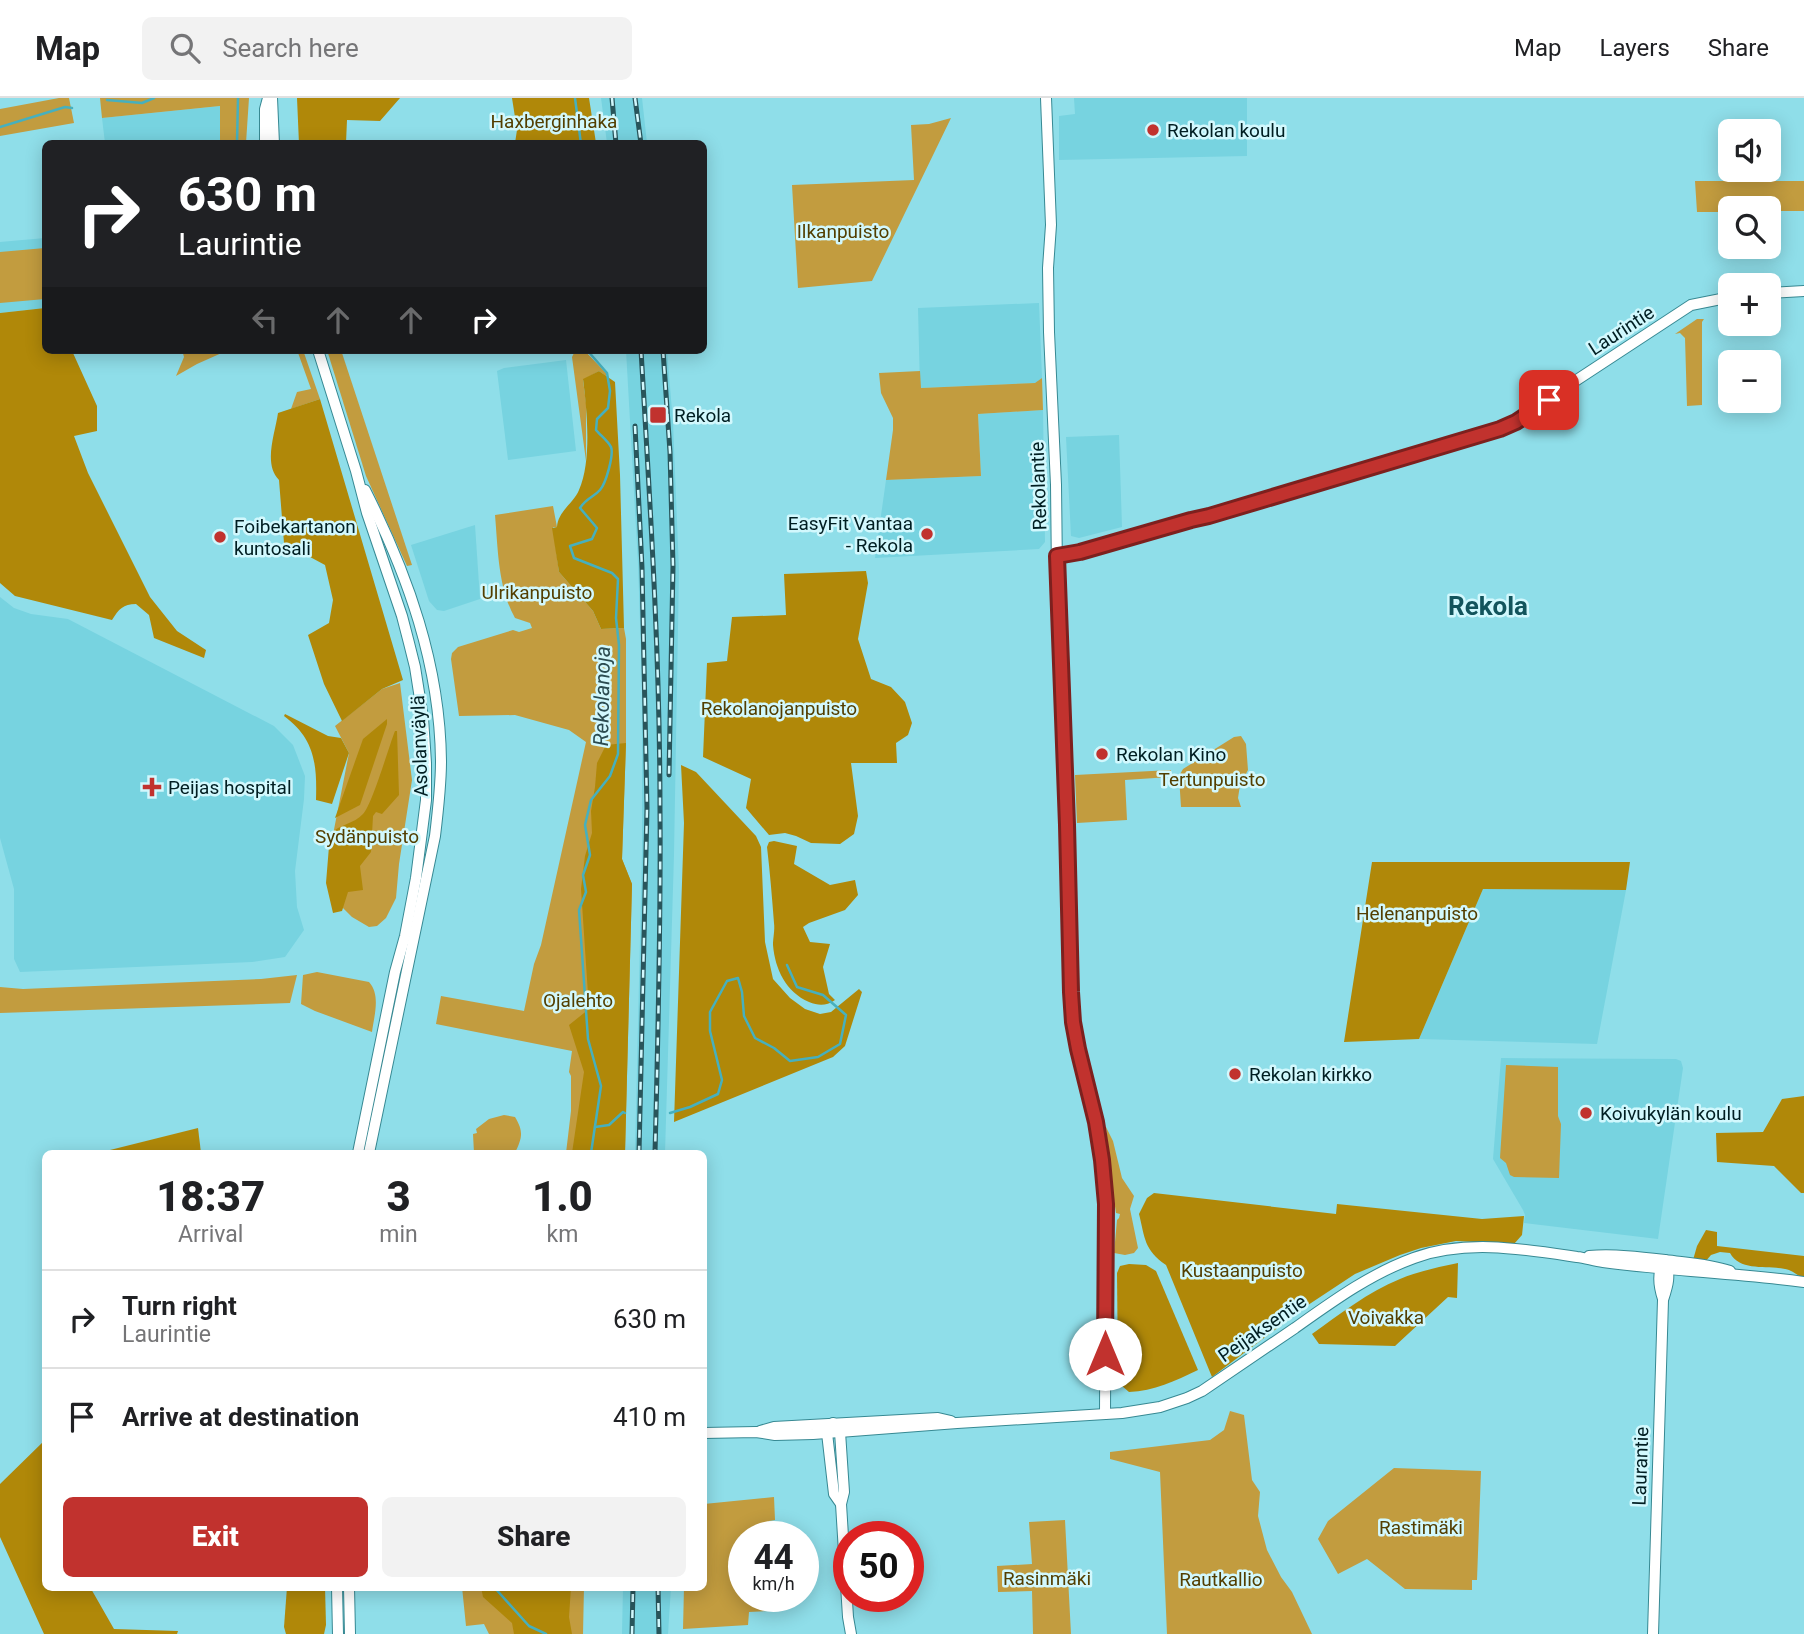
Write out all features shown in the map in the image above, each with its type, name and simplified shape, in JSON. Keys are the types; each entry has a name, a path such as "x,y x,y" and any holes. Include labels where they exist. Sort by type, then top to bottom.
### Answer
{"main road":[{"path":"265,140 265,109 270,98"},
{"path":"270,98 274,140"},
{"name":"Rekolantie","path":"1046,98 1051,225 1048,268 1049,332 1071,992 1078,1049 1096,1122 1106,1204 1105,1414"},
{"path":"1781,292 1804,291"},
{"name":"Laurintie","path":"1057,556 1209,516 1500,429 1525,416 1691,305 1718,300"},
{"name":"Asolanväylä","path":"319,354 367,513 402,616 415,667 423,718 426,763 426,800 416,878 359,1150"},
{"name":"Asolanväylä","path":"356,471 398,561 423,633 436,691 441,762 435,836 370,1150"},
{"name":"Peijaksentie","path":"707,1433 827,1433 1105,1414 1160,1407 1202,1391 1356,1286 1417,1256 1446,1249 1480,1247 1580,1257 1600,1262 1720,1268 1744,1275 1804,1282"},
{"name":"Laurantie","path":"1653,1634 1663,1300 1669,1280 1665,1266"},
{"name":"Peijaksentie","path":"756,1432 774,1426 938,1418 957,1423"},
{"path":"841,1504 834,1494 827,1433 833,1423 840,1432 844,1492 841,1504 851,1634"},
{"path":"337,1591 338,1634"},
{"path":"349,1591 350,1634"},
{"path":"844,1634 848,1617"}],"shaded area":[{"path":"601,98 642,98 647,140 607,140"},
{"name":"Rekolan koulu","path":"1074,98 1247,98 1247,156 1059,160 1059,116 1075,114"},
{"path":"221,106 220,140 105,140 102,118"},
{"path":"42,238 42,308 0,313 0,242"},
{"path":"1039,303 1042,378 1036,383 920,388 918,308"},
{"path":"626,354 667,354 679,570 665,1150 635,1150 642,854 642,681"},
{"path":"566,360 576,451 508,460 497,371"},
{"path":"1043,410 1045,542 1039,549 875,558 886,480 981,476 978,414"},
{"path":"1119,435 1122,527 1079,538 1071,536 1066,437"},
{"path":"475,525 480,599 444,611 437,610 429,601 411,545"},
{"name":"Peijas hospital","path":"0,597 14,608 31,614 68,619 274,726 293,745 305,776 295,871 297,907 304,930 285,957 252,962 20,972 14,959 14,889 0,838"},
{"path":"1483,889 1626,890 1597,1044 1419,1039"},
{"name":"Koivukylän koulu","path":"1501,1058 1681,1061 1683,1068 1658,1239 1524,1223 1523,1210 1493,1159"},
{"path":"623,1591 671,1591 668,1634 622,1634"}],"green space":[{"path":"69,98 74,123 0,136 0,109"},
{"path":"100,98 249,98 246,140 220,140 220,106 102,118"},
{"path":"297,98 400,98 380,121 347,120 346,140 299,140"},
{"name":"Haxberginhaka","path":"512,98 589,98 596,140 515,140 517,130"},
{"name":"Ilkanpuisto","path":"951,118 872,281 798,288 792,185 914,180 911,125 929,124"},
{"path":"1695,181 1804,181 1804,211 1781,211 1781,196 1718,196 1718,212 1697,212"},
{"path":"42,248 42,299 0,303 0,252"},
{"path":"42,308 42,354 73,354 97,406 97,431 74,436 88,473 150,597 177,631 206,650 204,658 154,638 149,615 136,604 122,608 112,620 15,596 0,583 0,313"},
{"path":"1697,319 1704,319 1702,405 1687,406 1685,338 1680,333 1675,334"},
{"path":"183,354 220,354 176,376"},
{"path":"298,354 304,354 320,399 291,409 297,392 311,389"},
{"path":"328,354 342,354 412,565 407,566 366,476"},
{"path":"574,354 588,354 606,373 606,376 599,371 583,380 586,403 586,461"},
{"path":"599,371 615,382 624,628 601,629 593,611 559,572 552,528 557,527 560,516 577,495 583,478 587,435 583,379"},
{"path":"920,371 921,388 1035,383 1042,378 1043,410 978,414 981,476 886,480 893,418 881,393 879,373"},
{"path":"320,399 403,680 382,689 342,721 324,684 308,635 329,623 333,600 325,565 284,543 279,480 274,473 271,457 278,413"},
{"name":"Ojalehto","path":"553,506 559,572 593,611 601,629 624,628 626,743 622,859 632,884 625,1150 566,1150 571,1111 569,1072 572,1051 436,1024 441,996 524,1011 586,742 569,730 515,715 459,716 452,653 458,647 513,630 519,632 532,628 530,623 515,618 505,594 495,515"},
{"name":"Rekolanojanpuisto","path":"866,571 868,583 858,639 871,679 891,687 905,702 912,723 908,735 896,743 897,763 851,763 858,816 854,834 840,844 811,843 785,833 769,835 746,808 751,779 703,757 707,663 727,661 732,617 786,615 784,574"},
{"name":"Sydänpuisto","path":"400,683 412,780 396,898 386,918 377,926 369,927 352,917 339,904 329,855 349,753 335,726 382,689"},
{"path":"285,714 328,736 341,738 349,753 332,804 316,800 316,775 312,753 302,734"},
{"path":"387,719 360,805 335,818 363,739"},
{"path":"395,731 399,795 382,814 376,812 373,816 371,852 360,866 363,890 348,892 342,911 333,913 326,883 330,834 359,817 367,808"},
{"name":"Tertunpuisto","path":"1241,736 1246,744 1248,770 1240,785 1238,798 1241,807 1181,807 1179,776 1183,769 1234,737"},
{"path":"626,743 622,859 632,884 625,1150 572,1150 584,1072 569,1025 589,1009 581,889 585,856 592,833 591,811 597,763 606,745"},
{"path":"681,765 696,772 756,836 761,847 765,942 773,979 790,998 805,1009 820,1014 831,1012 859,989 862,992 845,1046 833,1057 674,1122 684,823"},
{"path":"1171,770 1170,777 1125,780 1127,820 1077,823 1075,775"},
{"path":"769,842 797,846 794,864 830,885 855,880 858,895 845,910 803,927 810,942 830,944 823,967 829,994 835,1000 829,1003 822,1005 801,998 783,979 776,963 767,847"},
{"name":"Helenanpuisto","path":"1372,862 1630,862 1626,890 1483,889 1419,1039 1344,1042"},
{"path":"317,972 369,982 376,999 372,1032 301,1004 303,975"},
{"path":"297,975 290,1003 0,1013 0,987 23,989 261,979"},
{"path":"1506,1065 1558,1067 1558,1116 1561,1124 1559,1178 1514,1177 1500,1158"},
{"path":"1804,1096 1804,1193 1774,1166 1717,1162 1716,1133 1763,1132 1782,1099"},
{"path":"504,1115 515,1117 521,1131 516,1150 474,1150 473,1134 489,1119"},
{"path":"1106,1127 1113,1141 1122,1178 1134,1196 1130,1209 1138,1248 1134,1253 1125,1255 1114,1253 1120,1214 1116,1213"},
{"path":"198,1128 201,1150 110,1150"},
{"name":"Kustaanpuisto","path":"1154,1193 1336,1214 1337,1204 1482,1219 1524,1216 1522,1235 1514,1244 1456,1241 1421,1248 1355,1274 1308,1305 1212,1377 1166,1265 1149,1249 1144,1237 1139,1214 1147,1198"},
{"path":"1706,1230 1717,1232 1717,1246 1804,1256 1804,1278 1781,1268 1748,1266 1730,1253 1711,1255 1705,1262 1693,1260"},
{"name":"Voivakka","path":"1458,1263 1457,1298 1448,1297 1395,1346 1319,1344 1312,1334 1388,1284 1414,1274"},
{"path":"1146,1265 1156,1271 1198,1370 1156,1388 1129,1392 1122,1386 1118,1375 1117,1273 1120,1266"},
{"name":"Rautkallio","path":"1230,1411 1244,1415 1252,1480 1260,1492 1258,1516 1267,1550 1292,1592 1312,1634 1167,1634 1160,1472 1110,1459 1110,1452 1210,1440 1224,1430"},
{"path":"42,1443 42,1591 92,1591 114,1629 178,1631 177,1634 44,1634 0,1537 0,1484"},
{"name":"Rastimäki","path":"1394,1468 1481,1471 1477,1580 1472,1580 1472,1590 1405,1589 1367,1559 1338,1574 1318,1539 1328,1521"},
{"path":"774,1497 775,1520 728,1521 728,1612 749,1612 748,1625 683,1629 684,1591 707,1591 707,1504"},
{"name":"Rasinmäki","path":"1065,1520 1071,1634 1033,1634 1032,1591 998,1592 997,1566 1032,1564 1029,1522"},
{"path":"287,1591 325,1591 324,1634 286,1634 284,1627"},
{"path":"462,1591 584,1591 583,1634 489,1634 484,1624 466,1626"},
{"path":"482,1591 571,1591 569,1617 572,1634 514,1634 512,1623 483,1597"}],"waterway":[{"path":"107,100 142,103 154,98"},
{"path":"237,140 238,98"},
{"name":"Rekolanoja","path":"575,98 580,140"},
{"path":"0,127 65,107 72,108"},
{"name":"Rekolanoja","path":"590,354 607,373 610,391 608,408 597,419 596,430 611,447 611,456 602,486 580,508 597,528 592,539 570,546 574,558 612,573 618,579 616,618 619,645 618,754 610,776 591,800 585,825 590,855 583,875 586,892 579,910 588,1039 601,1086 591,1150"},
{"path":"670,1113 718,1094 722,1080 710,1031 710,1012 727,981 738,978 744,1016 755,1038 790,1061 818,1057 840,1044 846,1015 823,995 797,987 787,965"},
{"path":"595,1127 609,1125 625,1113"},
{"name":"Rekolanoja","path":"498,1591 529,1626 546,1634"}],"railway":[{"path":"612,98 616,140"},
{"path":"635,98 640,140"},
{"path":"641,354 654,580 660,752 660,939 655,1150"},
{"path":"663,354 670,452 673,566 669,775"},
{"path":"635,426 642,568 647,808 639,1150"},
{"path":"632,1634 633,1591"},
{"path":"658,1591 659,1634"}],"place":[{"name":"Rekolan koulu","path":"1153,130"},
{"name":"Rekola","path":"658,415"},
{"name":"EasyFit Vantaa - Rekola","path":"927,534"},
{"name":"Foibekartanon kuntosali","path":"220,537"},
{"name":"Rekolan Kino","path":"1102,754"},
{"name":"Peijas hospital","path":"152,787"},
{"name":"Rekolan kirkko","path":"1235,1074"},
{"name":"Koivukylän koulu","path":"1586,1113"}],"district":[{"name":"Rekola","path":"1488,606"}],"route":[{"path":"1105,1354 1106,1204 1102,1160 1073,1022 1071,992 1057,556 1209,516 1500,429 1516,422 1549,400"}],"park label":[{"name":"Ulrikanpuisto","path":"537,592"}]}
